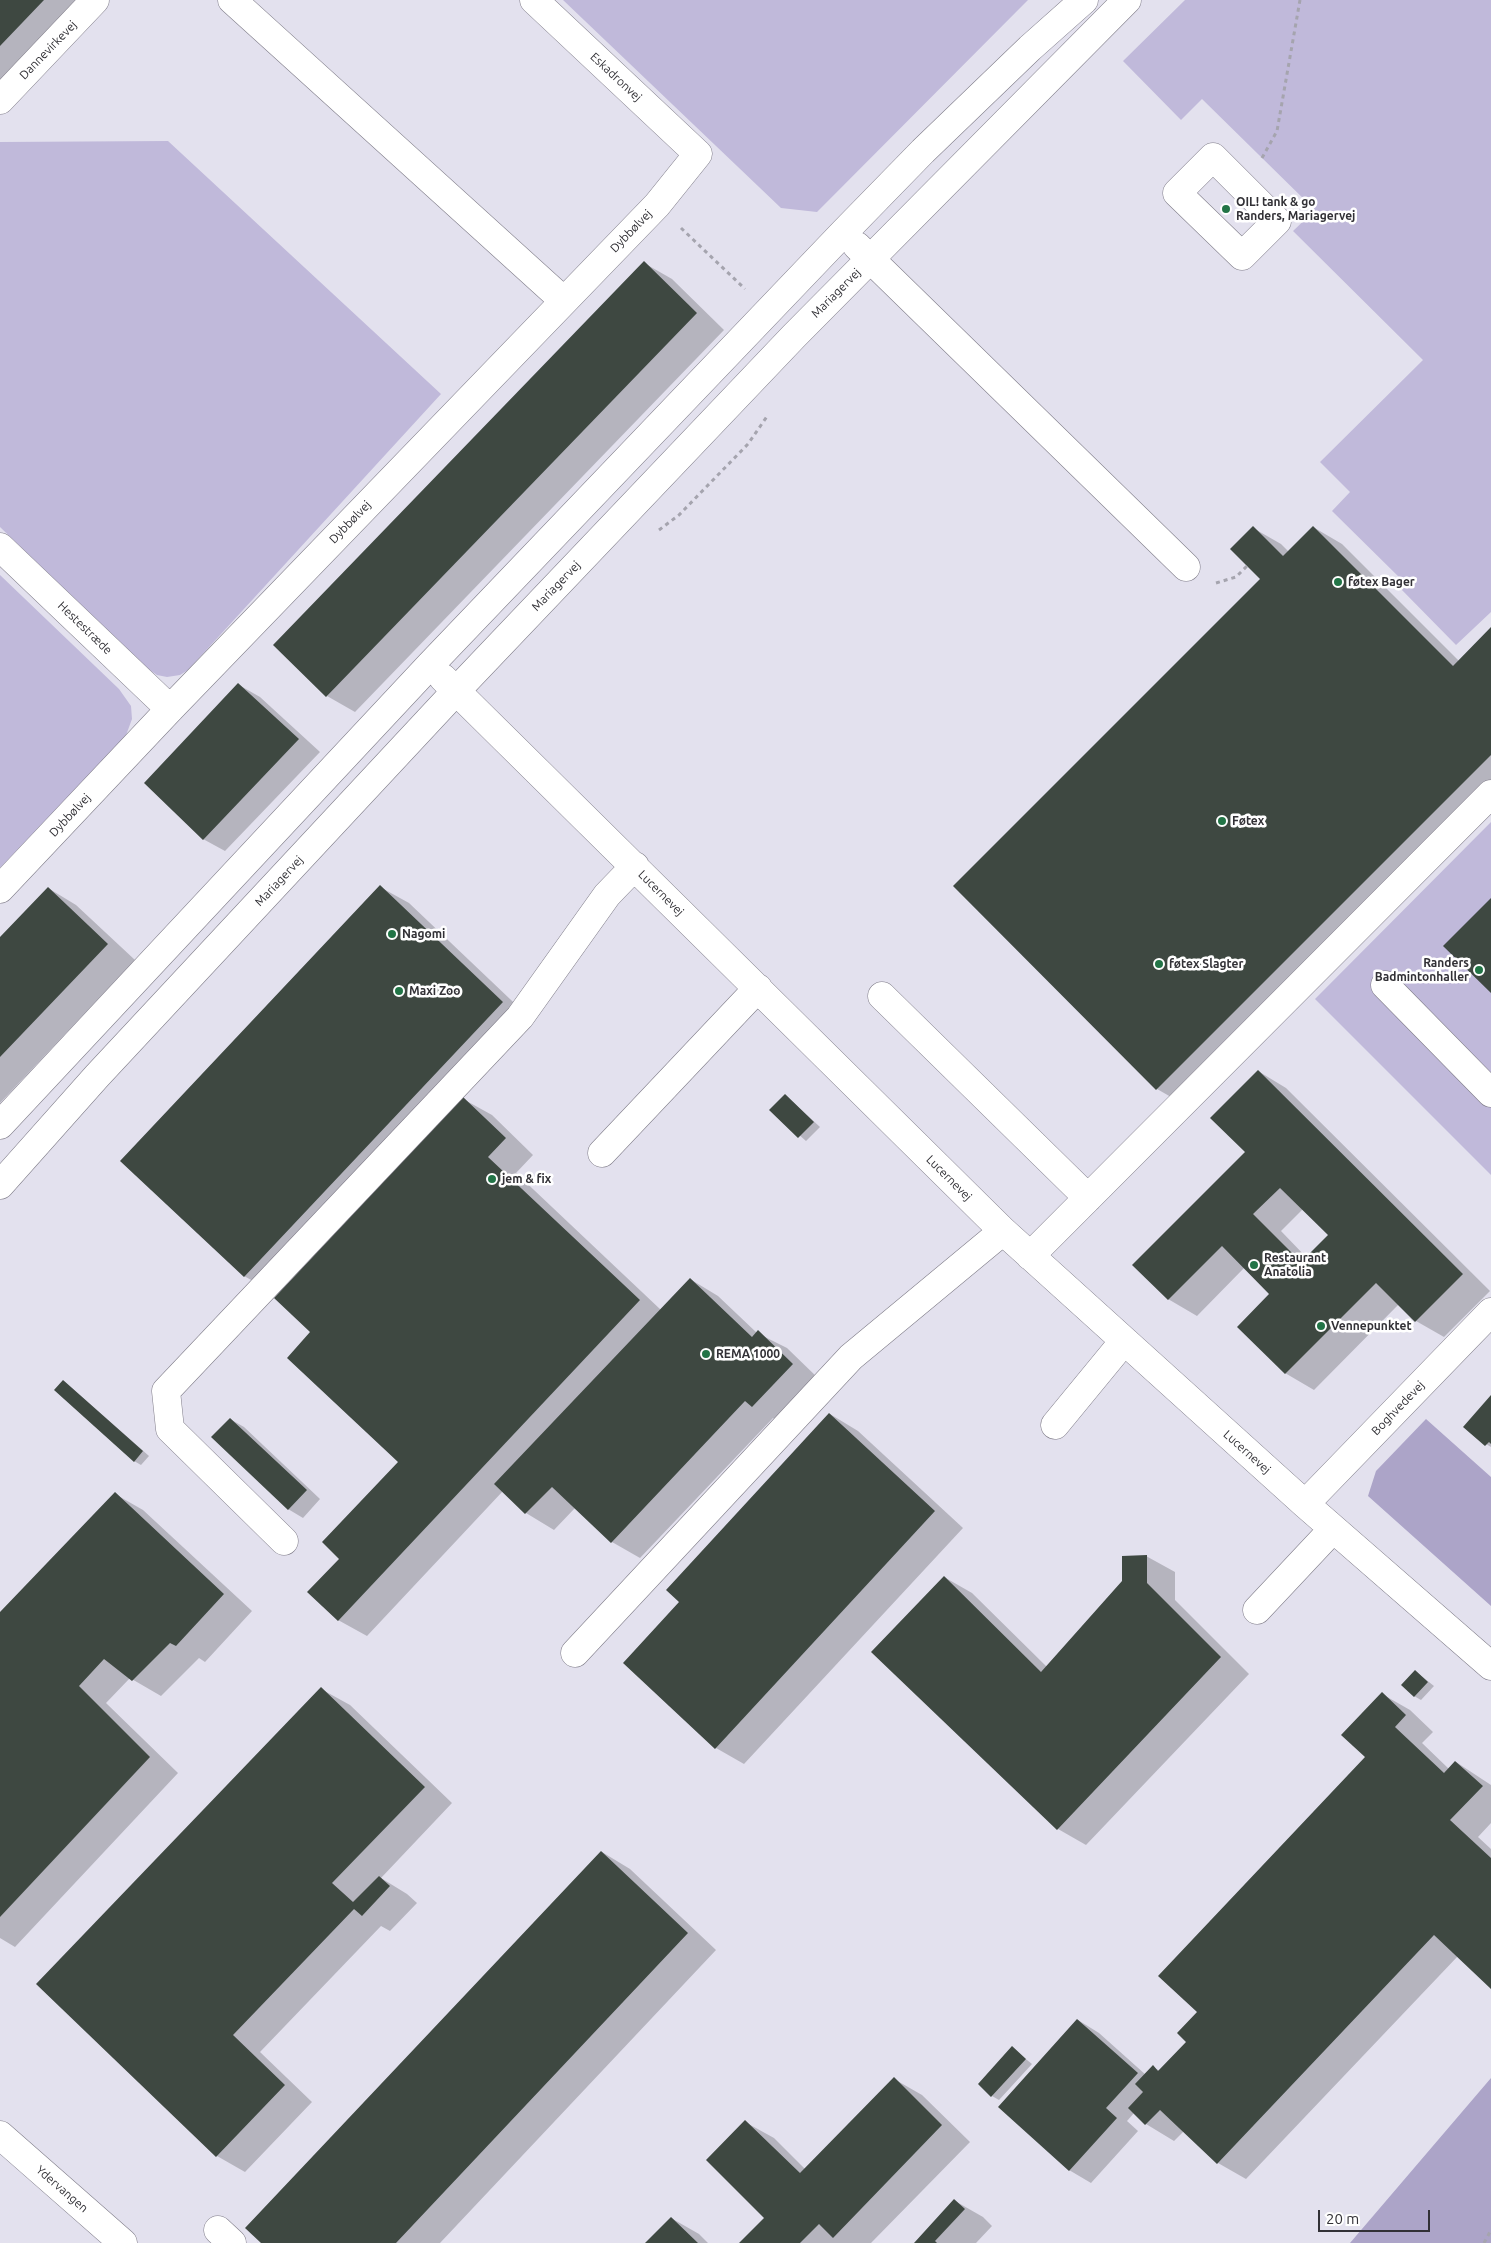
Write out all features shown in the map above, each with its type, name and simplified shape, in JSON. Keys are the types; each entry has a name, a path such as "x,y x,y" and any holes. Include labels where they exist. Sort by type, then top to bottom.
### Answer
{"street":[{"name":"Dannevirkevej","path":"0,100 95,0"},
{"path":"232,0 564,301"},
{"name":"Eskadronvej","path":"534,0 698,154"},
{"path":"0,1125 430,665 844,232 923,151 1030,48 1084,0"},
{"name":"Mariagervej","path":"0,1185 97,1076 456,691 870,258 1127,0"},
{"name":"Dybbølvej","path":"0,889 657,204 698,154"},
{"path":"844,232 1186,567"},
{"name":"Hestestræde","path":"0,548 170,710"},
{"name":"Lucernevej","path":"430,665 1003,1231 1333,1529 1491,1666"},
{"path":"1030,1256 1491,794"},
{"path":"284,1541 170,1429 166,1391 520,1017 607,895 635,866"},
{"path":"1385,985 1491,1093"},
{"path":"602,1153 758,988"},
{"path":"882,996 1088,1198"},
{"path":"575,1653 851,1357 1003,1231"},
{"name":"Boghvedevej","path":"1305,1504 1491,1312"},
{"path":"1055,1425 1124,1341"},
{"path":"1257,1610 1333,1529"},
{"name":"Ydervangen","path":"0,2135 123,2243"}],"path":[{"path":"1240,184 1266,153 1277,130 1300,0"},
{"path":"657,204 769,312"},
{"path":"1484,2243 1491,2230"}],"shaded area":[{"path":"563,0 1028,0 817,212 781,208"},
{"path":"1185,0 1491,0 1491,612 1456,645 1399,587 1404,582 1332,511 1350,492 1320,462 1423,360 1293,231 1315,210 1202,99 1181,120 1123,61"},
{"path":"168,141 441,394 188,670 180,675 167,677 157,675 144,666 0,527 0,142"},
{"path":"0,575 119,689 131,706 132,719 125,738 0,868"},
{"path":"1491,822 1491,1175 1315,999"},
{"path":"1426,1419 1491,1477 1491,1606 1368,1496 1376,1471"},
{"path":"1491,2078 1491,2243 1350,2243"}],"building":[{"path":"0,0 44,0 0,46"},
{"path":"644,261 697,313 326,697 273,645"},
{"name":"Føtex","path":"1253,526 1283,556 1313,526 1453,666 1491,627 1491,755 1156,1090 953,886 1260,579 1230,549"},
{"path":"238,683 299,739 203,840 144,783"},
{"path":"380,885 503,1002 244,1277 120,1161"},
{"path":"48,887 108,944 0,1057 0,937"},
{"name":"Randers Badmintonhaller","path":"1491,898 1491,993 1443,946"},
{"path":"1258,1070 1463,1274 1415,1322 1376,1283 1285,1374 1237,1327 1269,1294 1222,1246 1168,1300 1132,1265 1245,1152 1210,1118","holes":["1280,1188 1328,1235 1301,1262 1253,1214"]},
{"path":"785,1094 814,1122 798,1138 769,1110"},
{"path":"463,1097 506,1138 488,1157 640,1300 338,1621 307,1592 339,1559 322,1542 398,1462 287,1358 310,1332 274,1298"},
{"path":"690,1278 752,1337 758,1330 793,1364 752,1407 745,1401 611,1543 552,1487 525,1514 494,1484"},
{"path":"63,1380 143,1451 134,1462 54,1390"},
{"path":"1491,1395 1491,1444 1489,1442 1485,1446 1463,1427"},
{"path":"829,1413 935,1511 715,1749 623,1663 679,1602 666,1590"},
{"path":"230,1418 307,1490 288,1510 211,1437"},
{"path":"115,1492 224,1594 176,1646 170,1643 132,1681 104,1659 79,1686 150,1757 0,1917 0,1612"},
{"path":"1147,1555 1147,1583 1221,1657 1057,1830 871,1652 944,1576 1041,1672 1122,1581 1122,1556"},
{"path":"1415,1670 1428,1682 1414,1697 1401,1685"},
{"path":"321,1687 425,1787 332,1883 353,1902 379,1876 390,1886 362,1916 354,1909 233,2035 285,2085 216,2157 36,1984"},
{"path":"1382,1692 1406,1715 1395,1727 1444,1773 1455,1761 1483,1786 1450,1820 1491,1858 1491,1989 1434,1935 1217,2164 1160,2110 1145,2125 1128,2108 1143,2092 1135,2084 1153,2065 1158,2071 1186,2042 1177,2033 1197,2012 1158,1976 1365,1757 1341,1735"},
{"path":"601,1851 688,1933 396,2243 261,2243 245,2228"},
{"path":"1077,2019 1138,2073 1106,2108 1117,2118 1069,2171 998,2107"},
{"path":"1012,2046 1026,2059 991,2097 978,2084"},
{"path":"894,2077 942,2125 833,2238 819,2224 800,2243 739,2243 764,2218 706,2160 745,2120 800,2173"},
{"path":"954,2199 965,2209 935,2241 937,2243 914,2243"},
{"path":"671,2217 698,2243 645,2243"}],"place":[{"name":"OIL! tank & go Randers, Mariagervej","path":"1226,209"},
{"name":"føtex Bager","path":"1338,582"},
{"name":"Føtex","path":"1222,821"},
{"name":"Nagomi","path":"392,934"},
{"name":"føtex Slagter","path":"1159,964"},
{"name":"Randers Badmintonhaller","path":"1479,970"},
{"name":"Maxi Zoo","path":"399,991"},
{"name":"jem & fix","path":"492,1179"},
{"name":"Restaurant Anatolia","path":"1254,1265"},
{"name":"Vennepunktet","path":"1321,1326"},
{"name":"REMA 1000","path":"706,1354"}]}
